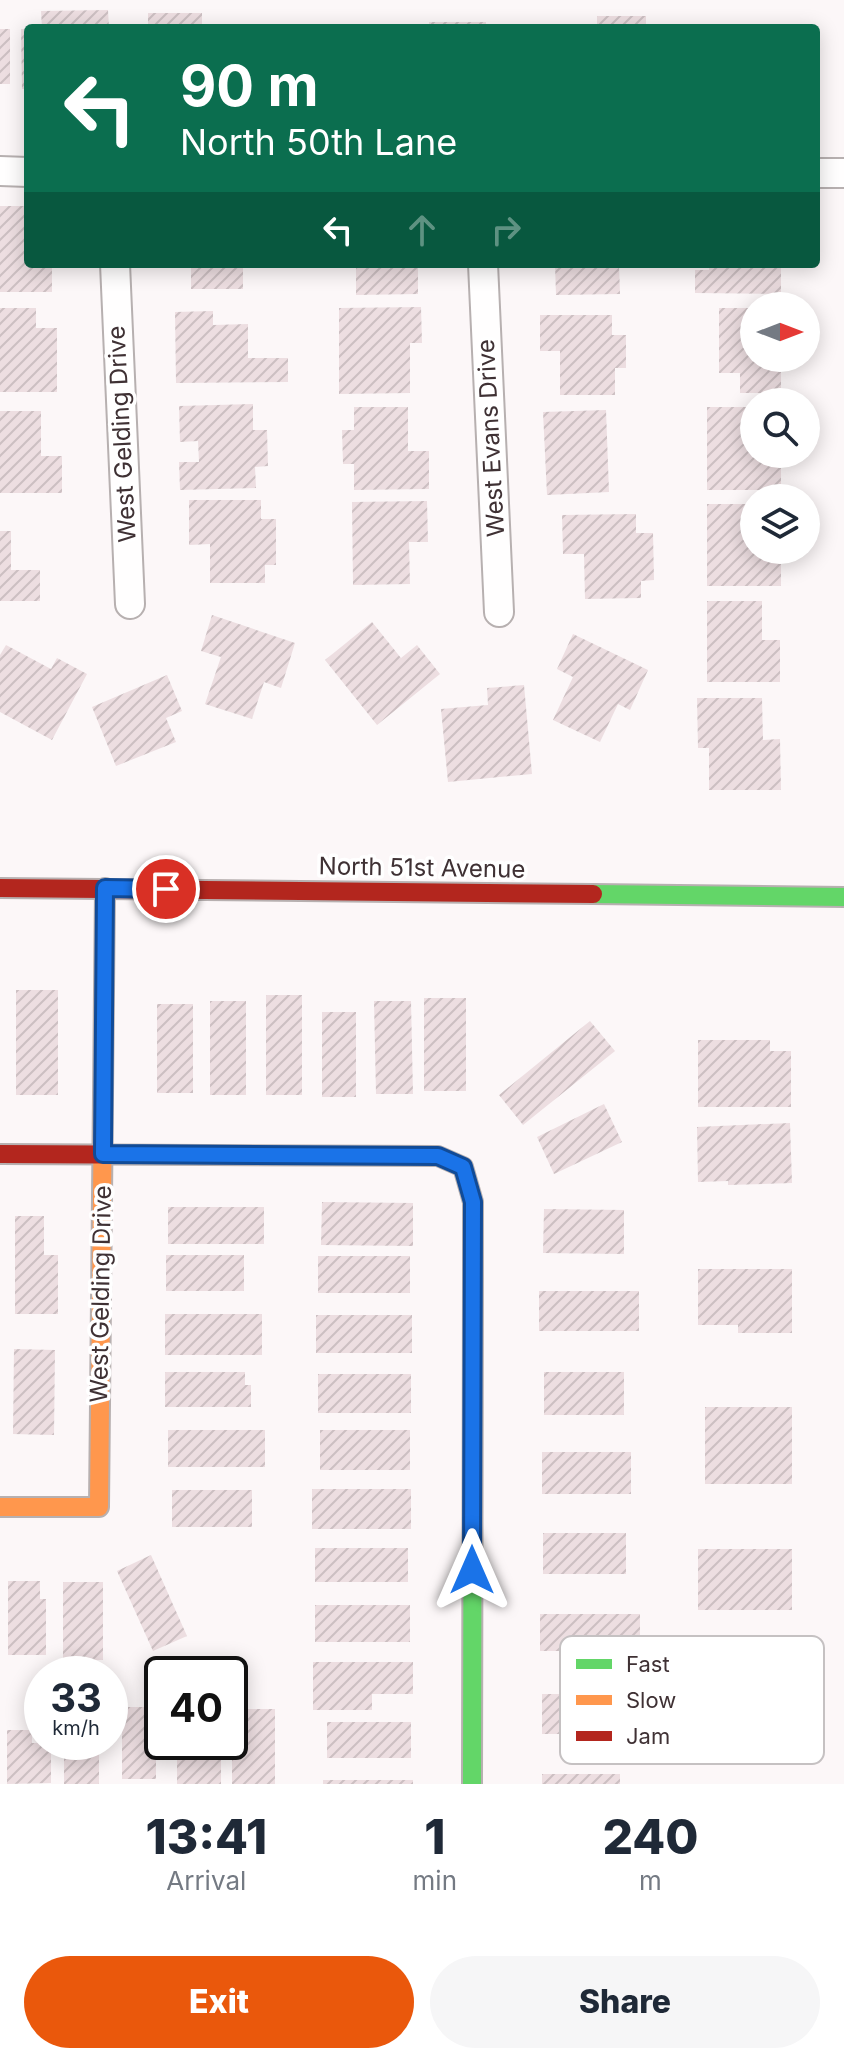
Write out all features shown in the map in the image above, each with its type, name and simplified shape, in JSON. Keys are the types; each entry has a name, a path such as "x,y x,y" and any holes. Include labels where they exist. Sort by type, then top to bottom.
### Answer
{"street":[{"path":"0,171 24,172"},
{"path":"820,173 844,173"},
{"name":"West Gelding Drive","path":"115,268 130,604"},
{"name":"West Evans Drive","path":"483,268 499,612"},
{"name":"North 51st Avenue","path":"0,888 844,897"},
{"name":"West Gelding Drive","path":"0,1507 99,1507 105,888"},
{"path":"0,1154 438,1156 463,1167 473,1202 472,1784"}],"building":[{"path":"108,10 109,24 42,24 41,11"},
{"path":"148,13 202,13 202,24 148,24"},
{"path":"597,16 646,16 646,24 597,24"},
{"path":"429,22 486,22 486,24"},
{"path":"0,29 10,29 10,84 0,84"},
{"path":"21,29 24,29 24,89"},
{"path":"0,206 24,206 24,268 52,268 52,292 0,292"},
{"path":"191,268 243,268 243,289 191,289"},
{"path":"356,268 418,268 418,294 356,295"},
{"path":"555,268 619,268 620,294 556,295"},
{"path":"781,268 781,292 695,293 695,270"},
{"path":"421,307 422,343 410,343 410,393 339,394 339,308"},
{"path":"0,308 36,308 36,328 57,328 57,392 0,392"},
{"path":"719,308 740,308 740,372 781,372 781,388 740,388 740,373 719,373"},
{"path":"213,311 213,325 248,324 248,358 288,358 288,382 176,383 175,312"},
{"path":"540,315 612,315 612,335 626,335 626,368 615,368 615,395 560,395 560,351 540,351"},
{"path":"253,404 253,430 267,430 268,466 255,467 256,488 180,490 179,462 199,462 198,441 180,442 179,406"},
{"path":"354,407 408,407 408,451 429,451 429,489 354,490 354,464 343,464 342,430 354,430"},
{"path":"707,407 740,407 740,468 781,468 781,484 740,484 740,490 707,490"},
{"path":"606,410 609,492 547,495 543,412"},
{"path":"0,411 41,411 41,456 62,456 62,493 0,493"},
{"path":"189,500 261,500 261,519 276,519 276,565 265,565 265,583 210,583 210,544 189,545"},
{"path":"427,501 428,542 409,542 410,584 353,585 352,502"},
{"path":"707,504 740,504 740,564 781,564 781,586 707,586"},
{"path":"636,514 636,533 653,533 654,580 641,581 641,598 585,599 584,554 563,554 562,515"},
{"path":"0,531 11,531 11,570 40,570 40,601 0,601"},
{"path":"707,601 762,601 762,640 780,640 780,682 707,682"},
{"path":"212,615 295,643 281,688 264,682 252,719 205,704 221,657 201,651"},
{"path":"372,622 401,658 417,645 440,674 377,725 325,660"},
{"path":"573,634 648,670 630,710 618,704 600,742 553,720 573,677 557,669"},
{"path":"6,645 51,669 57,658 87,674 52,740 0,712 0,655"},
{"path":"167,675 182,711 166,718 176,742 116,766 92,707"},
{"path":"524,685 532,774 448,782 441,709 488,705 487,688"},
{"path":"697,698 762,698 763,740 780,739 781,790 709,790 709,748 698,748"},
{"path":"16,990 58,990 58,1095 16,1095"},
{"path":"266,995 302,995 302,1095 266,1095"},
{"path":"424,998 466,998 466,1091 424,1091"},
{"path":"210,1001 246,1001 246,1095 210,1095"},
{"path":"374,1001 411,1001 413,1094 376,1094"},
{"path":"157,1004 193,1004 193,1093 157,1093"},
{"path":"322,1012 356,1012 356,1097 322,1097"},
{"path":"590,1021 615,1051 523,1125 499,1095"},
{"path":"698,1040 770,1040 770,1051 791,1051 791,1107 698,1107"},
{"path":"604,1104 622,1142 554,1174 537,1137"},
{"path":"790,1123 792,1183 728,1185 728,1181 698,1182 697,1127"},
{"path":"322,1202 413,1203 413,1246 321,1245"},
{"path":"168,1207 264,1207 264,1244 168,1244"},
{"path":"544,1209 624,1210 624,1254 543,1253"},
{"path":"15,1216 44,1216 44,1255 58,1255 58,1314 15,1314"},
{"path":"166,1255 244,1255 244,1291 166,1291"},
{"path":"318,1256 410,1256 410,1293 318,1293"},
{"path":"698,1269 792,1269 792,1333 738,1333 738,1325 698,1325"},
{"path":"539,1291 639,1291 639,1331 539,1331"},
{"path":"165,1314 262,1314 262,1355 165,1355"},
{"path":"316,1315 412,1315 412,1353 316,1353"},
{"path":"14,1349 55,1350 54,1435 13,1434"},
{"path":"165,1372 245,1372 245,1385 251,1385 251,1407 165,1407"},
{"path":"544,1372 624,1372 624,1415 544,1415"},
{"path":"318,1374 411,1374 411,1413 318,1413"},
{"path":"705,1407 792,1407 792,1484 705,1484"},
{"path":"168,1430 265,1430 265,1467 168,1467"},
{"path":"320,1430 410,1430 410,1470 320,1470"},
{"path":"542,1452 631,1452 631,1494 542,1494"},
{"path":"312,1489 411,1489 411,1529 312,1529"},
{"path":"172,1490 252,1490 252,1527 172,1527"},
{"path":"543,1533 626,1533 626,1574 543,1574"},
{"path":"315,1548 408,1548 408,1582 315,1582"},
{"path":"698,1549 792,1549 792,1610 698,1610"},
{"path":"151,1555 187,1636 153,1651 117,1571"},
{"path":"8,1581 40,1581 40,1599 46,1599 46,1655 8,1655"},
{"path":"63,1582 103,1582 103,1656 63,1656"},
{"path":"315,1605 410,1605 410,1642 315,1642"},
{"path":"540,1614 640,1614 640,1636 560,1636 560,1651 540,1651"},
{"path":"313,1662 413,1662 413,1694 372,1694 372,1710 313,1710"},
{"path":"542,1694 560,1694 560,1734 542,1734"},
{"path":"128,1707 144,1707 144,1760 156,1760 156,1779 122,1779 122,1760 128,1760"},
{"path":"248,1709 275,1709 275,1784 232,1784 232,1760 248,1760"},
{"path":"327,1722 411,1722 411,1758 327,1758"},
{"path":"7,1730 24,1730 24,1760 51,1760 51,1783 7,1784"},
{"path":"64,1760 99,1760 99,1784 64,1784"},
{"path":"177,1760 221,1760 221,1784 177,1784"},
{"path":"542,1774 620,1774 620,1784 542,1784"},
{"path":"323,1780 413,1780 413,1784 323,1784"}],"traffic: fast":[{"path":"593,894 844,897"},
{"path":"472,1784 473,1277"}],"traffic: slow":[{"path":"0,1507 99,1507 105,888"}],"traffic: jam":[{"path":"0,888 593,894"},
{"path":"0,1154 438,1156 463,1167 473,1202 473,1277"}],"route":[{"path":"166,889 105,888 103,1154 438,1156 463,1167 473,1202 472,1570"}]}
